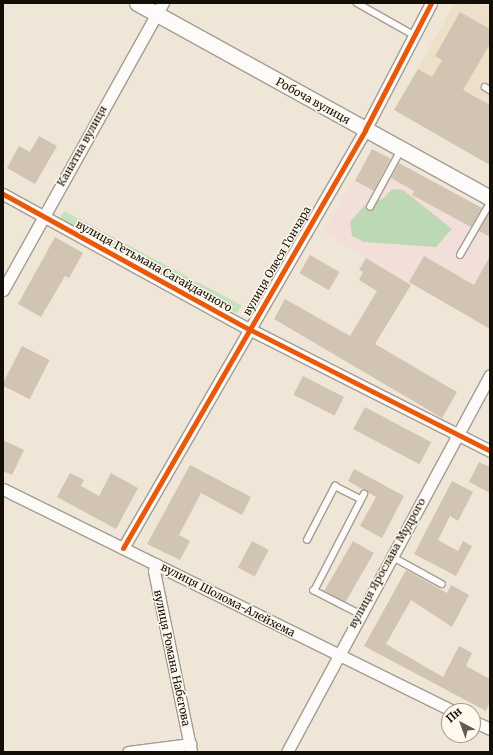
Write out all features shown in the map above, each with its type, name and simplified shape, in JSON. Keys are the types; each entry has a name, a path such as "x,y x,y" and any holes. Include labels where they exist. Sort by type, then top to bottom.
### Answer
{"street":[{"name":"Робоча вулиця","path":"137,3 159,9 365,130 490,198"},
{"name":"вулиця Олеся Гончара","path":"123,548 365,130 431,3"},
{"name":"Канатна вулиця","path":"3,290 42,216 159,9"},
{"name":"вулиця Гетьмана Сагайдачного","path":"3,194 249,329 490,451"},
{"name":"вулиця Ярослава Мудрого","path":"287,752 391,556 490,375"},
{"name":"вулиця Шолома-Алейхема","path":"3,489 441,705"},
{"name":"вулиця Романа Набєгова","path":"156,564 154,571 190,748"},
{"path":"128,752 190,748"}],"lane":[{"path":"357,3 414,36"},
{"path":"370,207 401,150"},
{"path":"460,255 490,203"},
{"path":"307,540 336,486 363,497 314,591 360,614"},
{"path":"391,556 442,584"}],"shaded area":[{"path":"455,3 490,6 490,165 394,110"},
{"path":"372,149 490,213 490,256 474,285 424,256 409,282 323,232"}],"green space":[{"path":"392,189 403,190 452,229 436,247 364,242 352,236 350,222 364,206 384,198"},
{"path":"64,211 241,305 237,313 60,219"}],"building":[{"path":"460,12 490,29 490,44 463,90 490,105 490,165 394,110 418,69 432,77 442,60 435,56"},
{"path":"39,136 57,146 35,184 7,168 19,146 30,152"},
{"path":"372,149 391,159 374,191 355,181"},
{"path":"399,163 482,208 471,227 412,195 414,191 391,178"},
{"path":"489,212 490,213 490,237 479,231"},
{"path":"55,237 83,253 69,278 65,276 41,317 18,304"},
{"path":"310,255 339,272 329,290 300,273"},
{"path":"424,256 474,285 490,256 490,329 409,282"},
{"path":"366,258 411,285 375,344 457,392 442,418 274,319 285,299 350,336 377,291 359,280 363,272 359,270"},
{"path":"22,346 50,360 30,399 3,386"},
{"path":"303,376 344,397 334,416 293,395"},
{"path":"365,407 431,442 419,464 353,429"},
{"path":"3,440 24,450 12,475 3,471"},
{"path":"479,462 490,467 490,493 469,482"},
{"path":"190,465 251,497 242,515 201,493 179,535 190,541 180,560 147,544"},
{"path":"354,469 404,496 382,538 360,526 376,497 348,481"},
{"path":"70,473 84,480 81,486 99,496 111,473 138,488 116,529 57,497"},
{"path":"452,481 473,492 458,521 450,516 438,540 458,551 463,541 472,546 456,576 414,554"},
{"path":"252,541 269,550 255,576 238,567"},
{"path":"353,541 374,553 345,603 324,591"},
{"path":"406,570 447,593 451,585 469,595 452,627 411,600 386,644 443,677 459,646 472,653 466,666 490,679 490,702 486,711 481,708 481,703 471,703 364,646"}],"cycle path":[{"path":"123,548 365,130 431,3"},
{"path":"3,194 249,329 490,451"}]}
